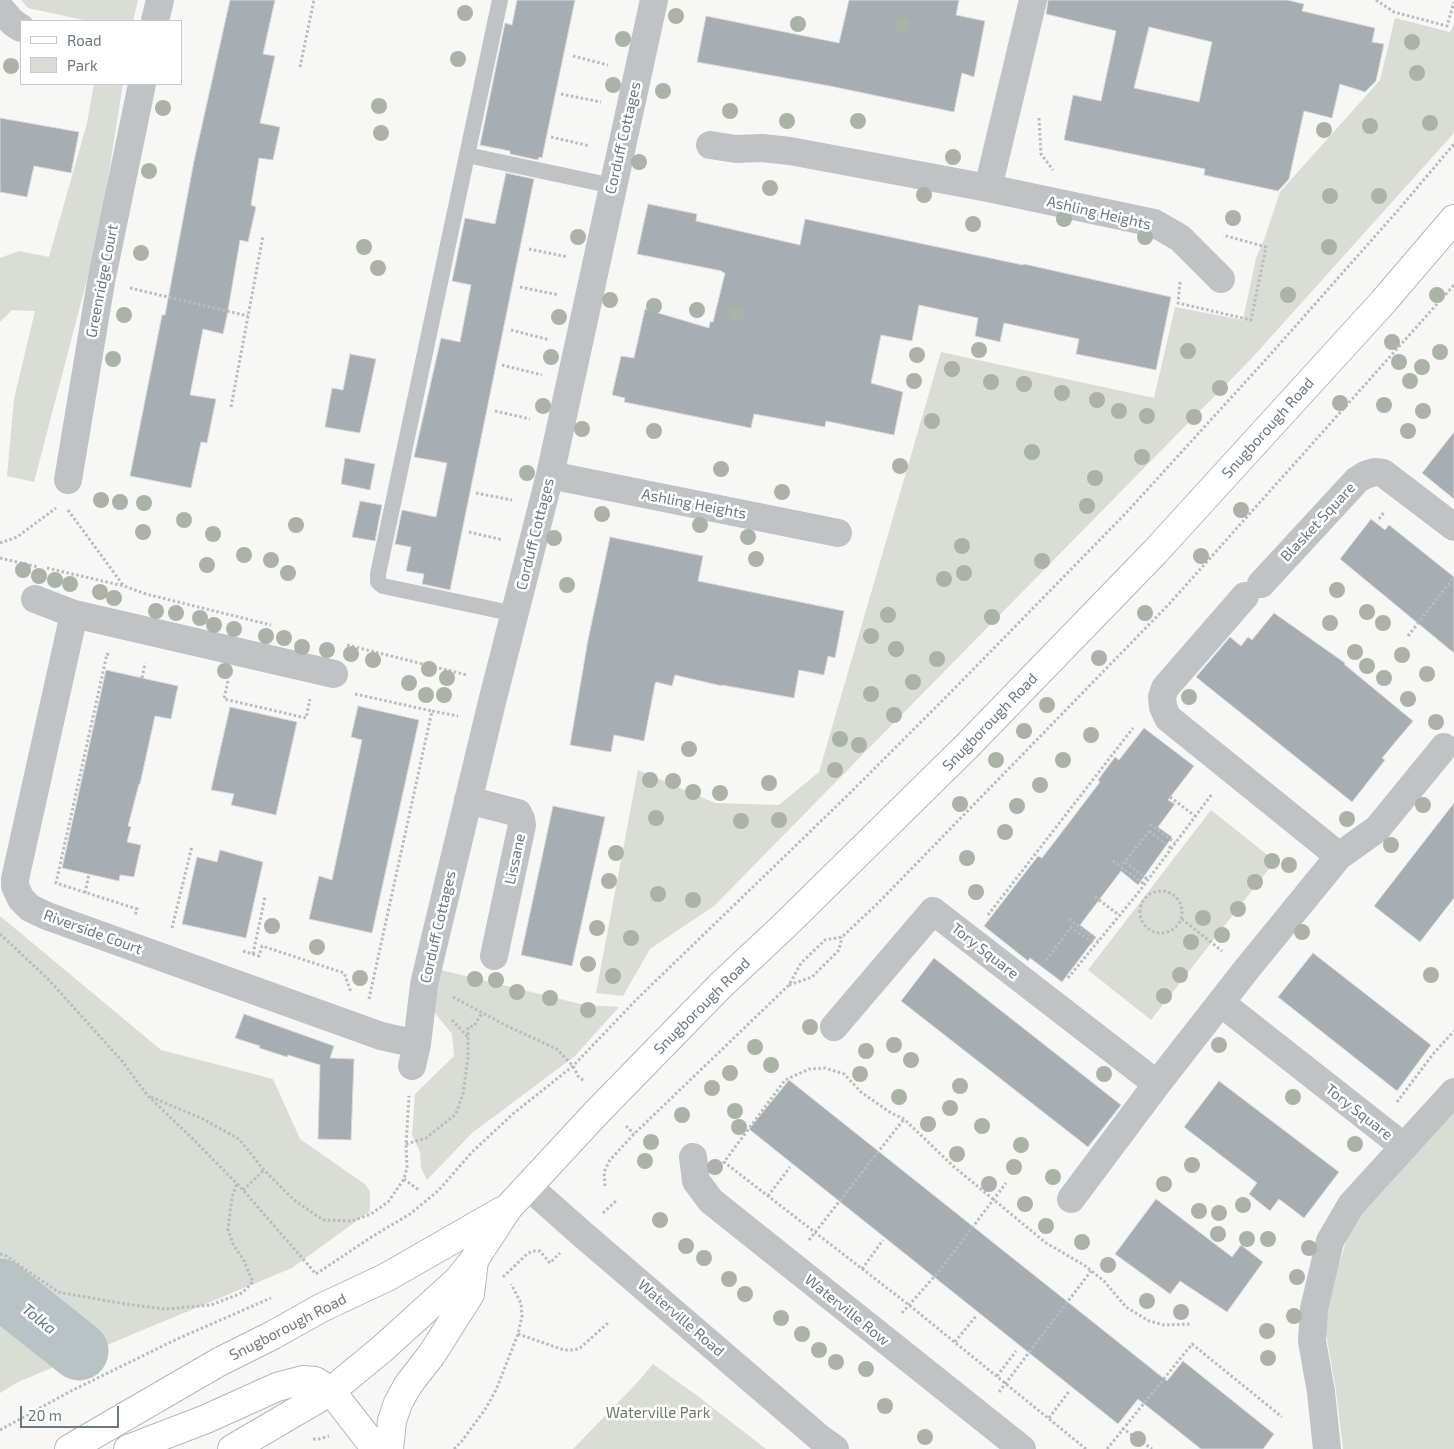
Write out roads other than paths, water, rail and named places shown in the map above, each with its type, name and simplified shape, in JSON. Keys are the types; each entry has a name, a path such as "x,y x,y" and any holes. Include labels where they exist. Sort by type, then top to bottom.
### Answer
{"main road":[{"name":"Snugborough Road","path":"232,1449 331,1391 382,1349 458,1280 474,1260 508,1208 598,1110 721,985 783,927 966,747 1155,552 1383,302 1454,219"},
{"name":"Snugborough Road","path":"70,1449 219,1362 321,1308 387,1277 508,1208"},
{"path":"389,1449 392,1421 398,1403 408,1385 432,1354 470,1294 474,1260"},
{"path":"128,1449 206,1419 277,1387 303,1380 315,1381 331,1391 376,1449"}],"street":[{"path":"155,20 160,0"},
{"name":"Corduff Cottages","path":"414,1055 424,985 494,694 550,475 654,0"},
{"path":"988,188 1032,0"},
{"path":"0,8 12,22 20,27"},
{"name":"Greenridge Court","path":"68,480 100,282 142,85"},
{"name":"Ashling Heights","path":"710,145 736,149 762,148 790,151 988,188 1154,223 1180,238 1221,279"},
{"name":"Blasket Square","path":"1339,856 1168,718 1162,698 1165,688 1253,590 1357,480 1365,475 1374,472 1383,473 1454,527"},
{"name":"Ashling Heights","path":"550,475 838,533"},
{"path":"36,599 74,614 340,683"},
{"name":"Riverside Court","path":"74,614 15,879 17,893 21,899 30,908 47,916 365,1017 381,1036 414,1055"},
{"path":"1071,1199 1246,970 1339,856 1378,829 1444,747"},
{"name":"Lissane","path":"468,800 518,813 522,825 494,956"},
{"name":"Tory Square","path":"834,1027 933,911 1157,1084"},
{"name":"Tory Square","path":"1221,1003 1403,1146"},
{"path":"1327,1449 1312,1341 1314,1308 1330,1241 1351,1205 1454,1092"},
{"name":"Waterville Row","path":"693,1157 696,1181 711,1201 1022,1449"},
{"name":"Waterville Road","path":"528,1186 821,1439 835,1449"}],"lane":[{"path":"500,0 378,574 378,582 383,586 515,614"},
{"path":"467,155 613,186"}],"waterway":[{"name":"Tolka","path":"0,1288 79,1351"}],"park label":[{"name":"Waterville Park","path":"658,1413"}]}
